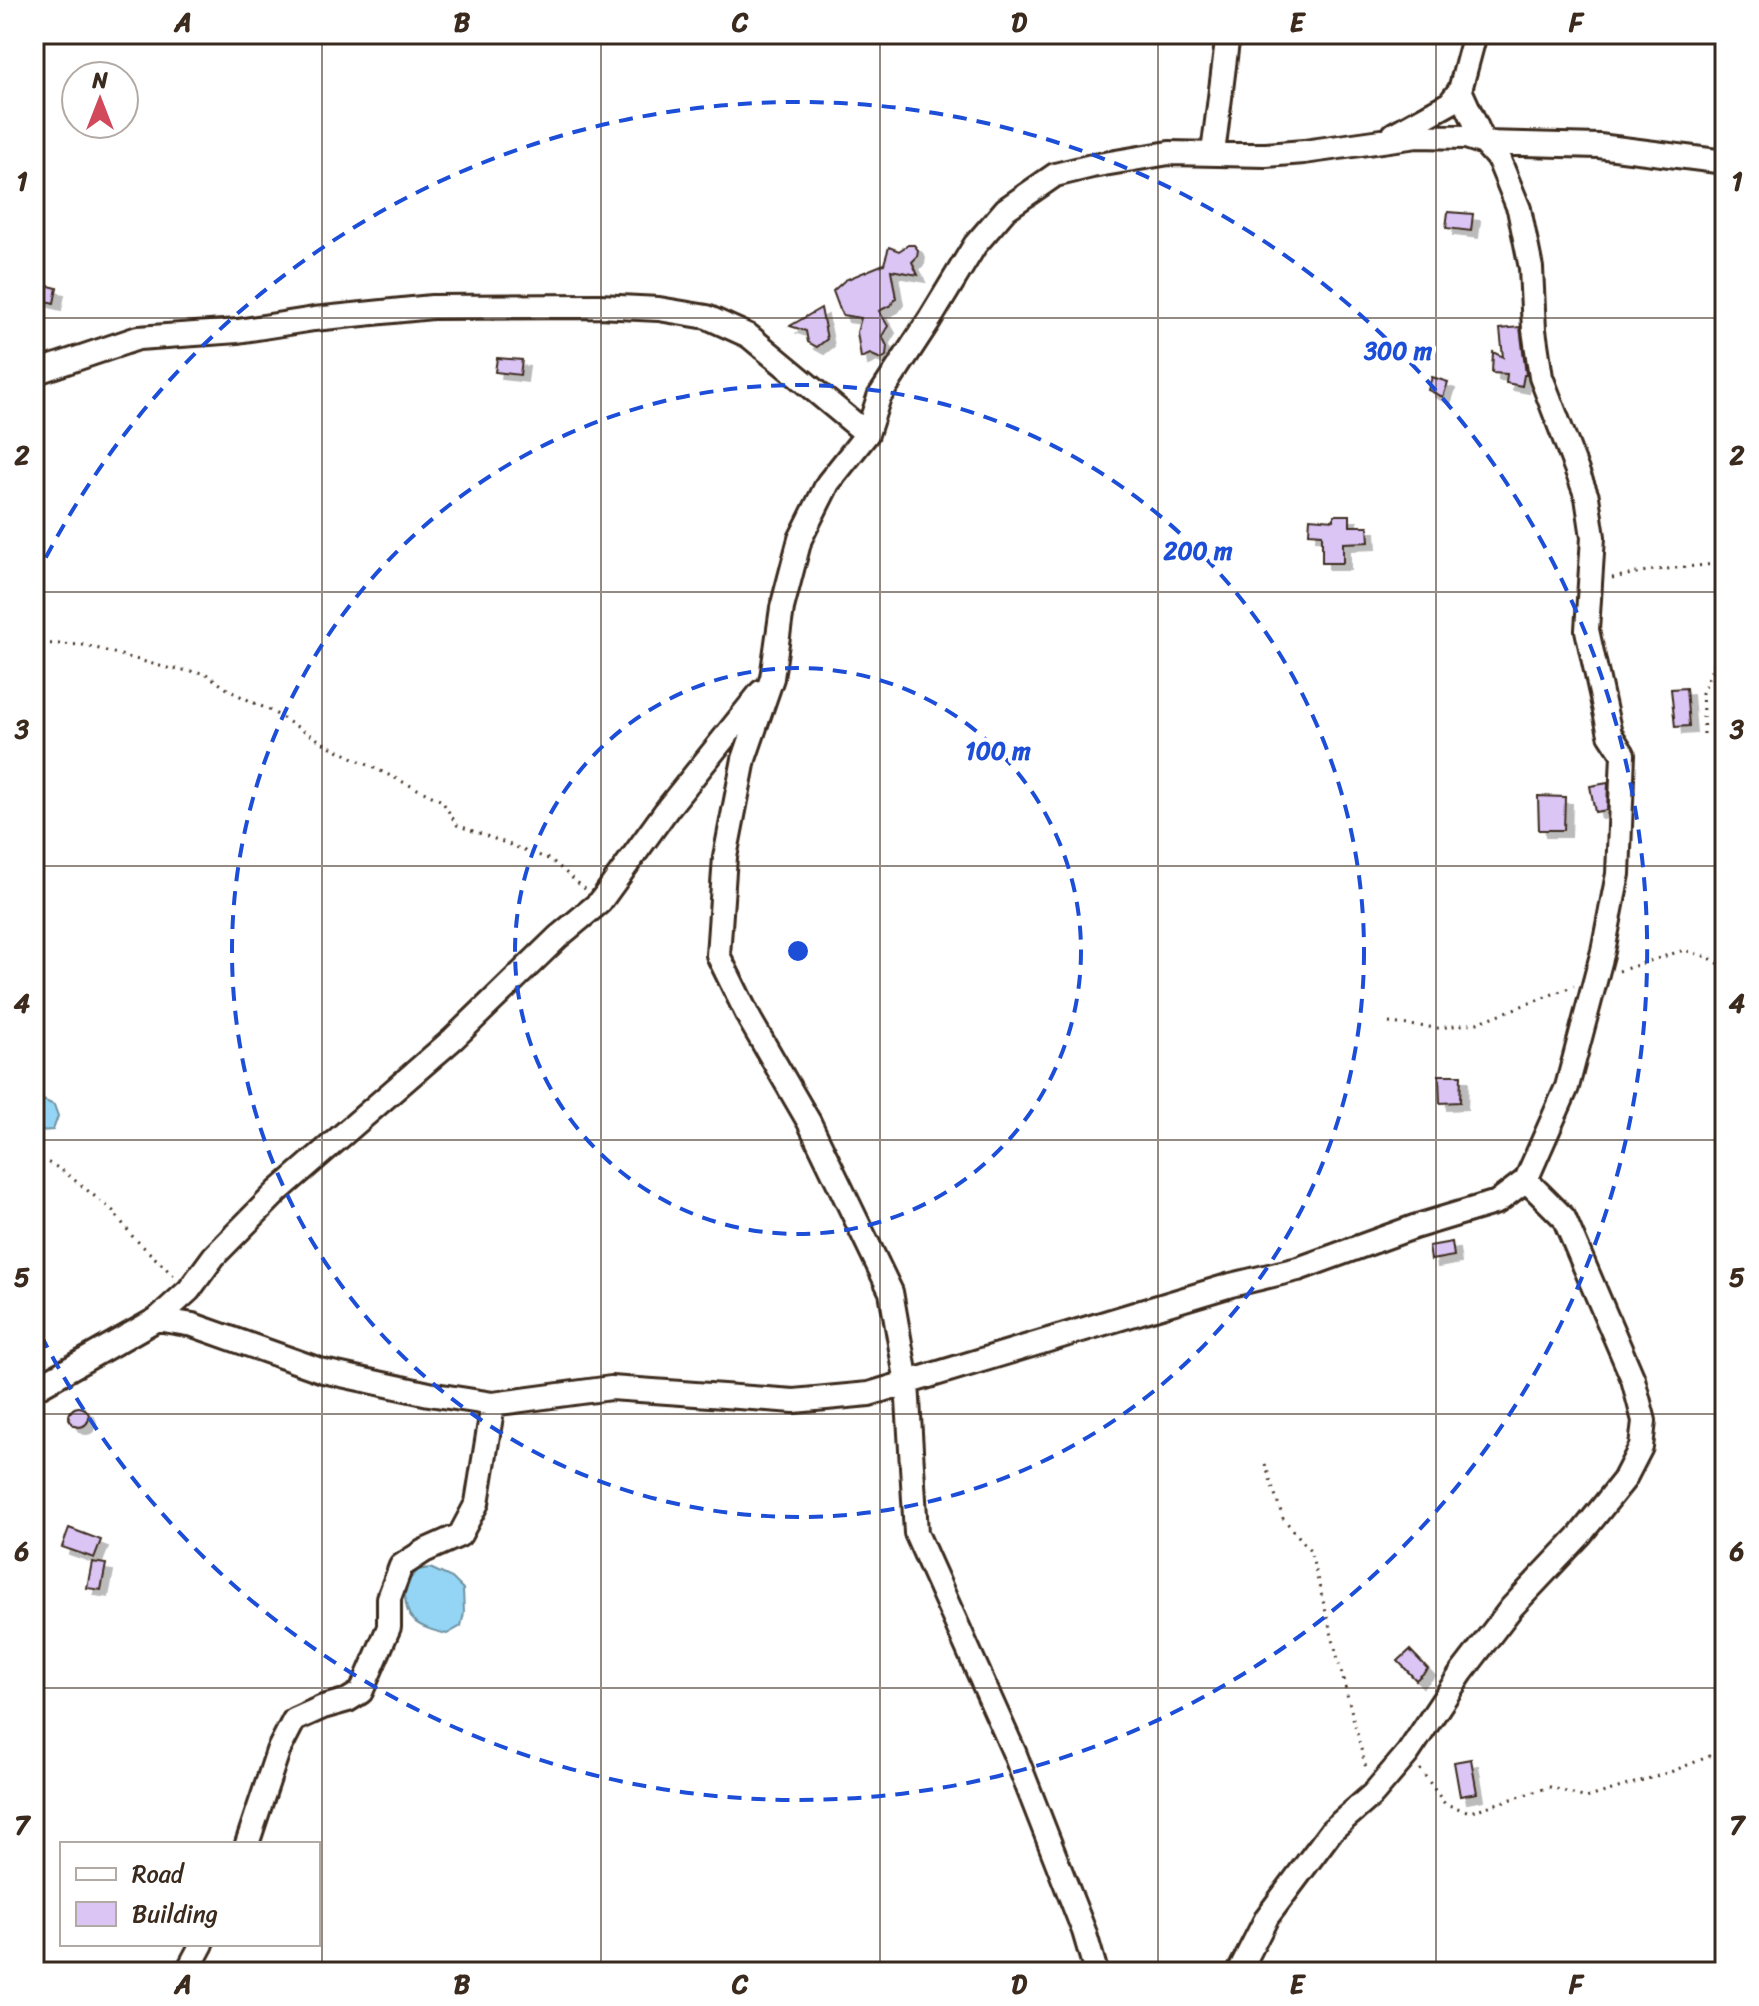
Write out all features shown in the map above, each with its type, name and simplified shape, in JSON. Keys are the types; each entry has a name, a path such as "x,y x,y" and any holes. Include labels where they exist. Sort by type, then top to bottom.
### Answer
{"street":[{"path":"1213,153 1228,34"},
{"path":"1379,140 1450,103 1460,90 1475,34"},
{"path":"157,1319 193,1325 323,1371 493,1404 611,1388 794,1401 869,1394 1231,1285 1298,1269 1414,1227 1497,1202 1526,1180 1567,1087 1595,979 1618,874 1623,754 1610,734 1587,630 1593,537 1587,497 1541,377 1534,330 1532,277 1519,209 1499,160 1484,143 1460,90"},
{"path":"1096,1972 1084,1931 1014,1752 916,1533 907,1383 891,1292 809,1122 750,1020 718,955 725,857 744,759 772,678 782,608 800,539 828,483 867,434 879,397 975,245 1006,209 1055,175 1169,153 1266,155 1379,140 1442,136 1466,137 1484,143 1599,146 1725,162"},
{"path":"34,373 138,338 238,331 314,319 432,307 599,306 659,309 707,317 749,336 867,434"},
{"path":"34,1389 157,1319 189,1290 214,1256 278,1191 453,1039 558,937 600,902 668,808 772,678"},
{"path":"1239,1972 1267,1917 1332,1830 1373,1794 1408,1753 1462,1672 1512,1607 1580,1535 1624,1480 1641,1447 1644,1421 1633,1379 1564,1218 1526,1180"},
{"path":"248,1842 278,1751 294,1720 361,1692 389,1627 389,1598 401,1566 424,1551 460,1535 477,1503 493,1404"},
{"path":"187,1972 201,1946"}],"path":[{"path":"1589,582 1647,571 1725,563"},
{"path":"1704,734 1702,693 1725,636"},
{"path":"34,643 85,645 167,668 205,673 230,691 271,711 327,745 442,801 457,825 551,860 600,902"},
{"path":"1389,1023 1438,1028 1477,1023 1529,1001 1684,950 1725,967"},
{"path":"34,1155 62,1170 113,1211 133,1237 189,1290"},
{"path":"1265,1464 1283,1518 1310,1550 1373,1794"},
{"path":"1408,1753 1445,1804 1470,1812 1550,1787 1586,1798 1673,1771 1725,1750"}],"water":[{"path":"41,1099 54,1105 58,1116 53,1130 38,1131 34,1127 34,1102"},
{"path":"430,1568 452,1578 463,1589 461,1626 447,1634 426,1628 413,1620 406,1606 405,1584 418,1570"}],"building":[{"path":"1448,212 1473,214 1471,231 1446,228"},
{"path":"914,245 918,250 912,262 918,275 891,270 896,298 891,305 879,311 888,326 882,336 887,346 886,356 881,359 870,354 861,358 857,332 861,318 842,315 833,291 845,280 884,264 889,247 899,251"},
{"path":"41,284 57,288 54,303 38,299"},
{"path":"821,308 827,339 817,347 808,342 806,331 790,326"},
{"path":"1520,327 1526,375 1522,386 1506,383 1507,374 1492,373 1493,352 1503,357 1500,329"},
{"path":"497,358 522,360 520,375 495,372"},
{"path":"1432,377 1448,382 1443,397 1428,390"},
{"path":"1334,515 1350,515 1350,526 1368,526 1369,542 1343,543 1343,563 1322,563 1322,534 1309,533 1310,518 1334,520"},
{"path":"1686,688 1689,726 1675,727 1671,689"},
{"path":"1608,783 1607,810 1595,812 1590,786"},
{"path":"1538,796 1565,797 1564,830 1539,830"},
{"path":"1439,1075 1461,1075 1460,1102 1440,1103"},
{"path":"1452,1242 1454,1256 1431,1260 1429,1246"},
{"path":"79,1407 86,1410 89,1417 86,1424 79,1427 72,1424 69,1417 72,1410"},
{"path":"69,1528 101,1540 94,1558 62,1547"},
{"path":"92,1562 106,1564 101,1590 87,1588"},
{"path":"1410,1650 1428,1669 1416,1680 1398,1661"},
{"path":"1471,1759 1477,1793 1460,1796 1454,1762"}]}
